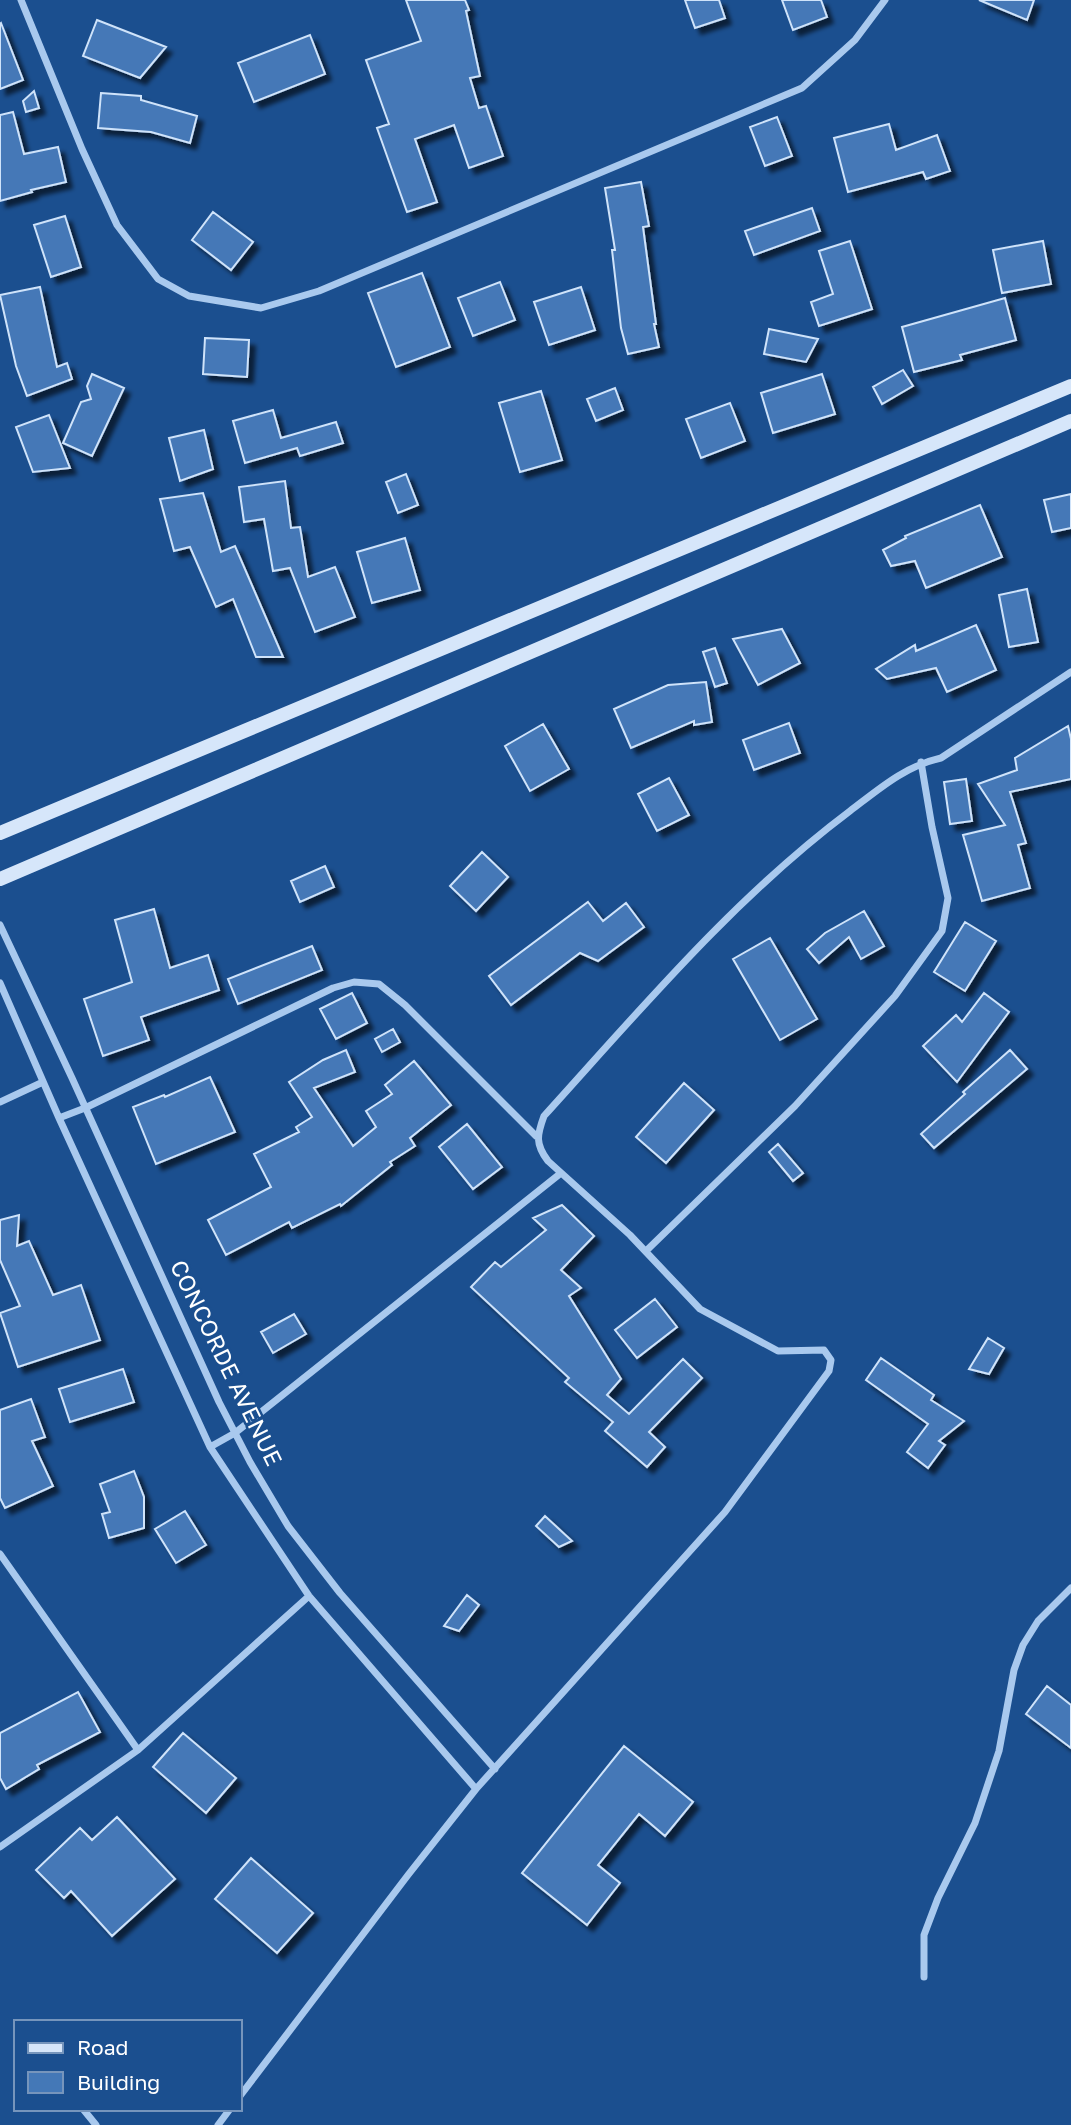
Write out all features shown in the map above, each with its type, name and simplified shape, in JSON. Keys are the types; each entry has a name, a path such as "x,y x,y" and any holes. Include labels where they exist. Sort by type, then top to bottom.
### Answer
{"main road":[{"path":"0,833 1071,386"},
{"path":"0,879 1071,421"}],"street":[{"path":"21,0 82,149 117,225 158,279 189,296 261,307 318,291 802,88 855,40 885,0"},
{"path":"242,2093 476,1789 725,1512 829,1371 831,1360 824,1350 778,1351 700,1309 646,1251 548,1161 539,1149 537,1136 544,1116 708,935 803,846 900,773 921,762 941,758 1071,671"},
{"path":"646,1251 795,1106 895,996 942,931 948,898 921,762"},
{"name":"CONCORDE AVENUE","path":"0,925 235,1433 288,1527 340,1594 495,1769"},
{"path":"59,1118 85,1108 333,988 354,982 379,984 405,1004 537,1136"},
{"name":"CONCORDE AVENUE","path":"0,983 210,1447 309,1597 476,1789"},
{"path":"0,1102 43,1082"},
{"path":"210,1447 235,1433 561,1173"},
{"path":"0,1554 138,1750"},
{"path":"924,1977 924,1935 938,1898 975,1823 999,1751 1014,1670 1023,1645 1038,1621 1071,1588"},
{"path":"0,1847 138,1750 309,1597"},
{"path":"85,2111 96,2125"}],"building":[{"path":"406,0 465,0 480,76 470,78 479,108 486,106 503,156 469,168 454,125 415,139 437,202 407,212 377,128 389,124 366,60 421,41"},
{"path":"685,0 719,0 725,18 695,28"},
{"path":"782,0 821,0 827,17 793,30"},
{"path":"979,0 1034,0 1027,20"},
{"path":"97,20 166,47 140,78 83,56"},
{"path":"0,24 23,80 0,89"},
{"path":"310,35 325,74 254,102 238,63"},
{"path":"34,91 39,108 26,112 23,101"},
{"path":"101,93 141,96 141,100 197,116 190,143 151,132 98,128"},
{"path":"13,112 24,154 58,147 66,182 0,201 0,115"},
{"path":"777,117 792,156 765,166 750,127"},
{"path":"889,124 896,150 937,135 950,171 926,179 923,172 848,192 834,138"},
{"path":"641,182 649,226 643,227 659,347 628,354 621,328 612,250 615,250 605,188"},
{"path":"812,208 820,231 754,255 745,231"},
{"path":"213,212 253,242 231,270 192,240"},
{"path":"65,216 81,267 51,277 34,225"},
{"path":"850,241 872,309 819,326 811,302 833,294 819,251"},
{"path":"1043,241 1051,284 1002,293 993,250"},
{"path":"422,273 450,347 396,367 368,293"},
{"path":"500,282 515,320 473,336 458,298"},
{"path":"40,287 57,367 67,363 72,379 27,396 16,366 0,295"},
{"path":"581,287 595,330 549,345 534,302"},
{"path":"1005,298 1016,340 960,355 962,360 914,372 902,327"},
{"path":"769,329 818,339 806,362 764,354"},
{"path":"205,338 249,340 247,377 203,374"},
{"path":"903,370 913,386 882,404 873,387"},
{"path":"92,374 124,388 92,456 63,443 81,402 91,399 87,386"},
{"path":"822,374 835,414 773,433 761,393"},
{"path":"615,388 623,410 596,421 587,399"},
{"path":"541,391 562,460 520,472 499,403"},
{"path":"730,403 745,441 701,458 686,419"},
{"path":"273,410 281,438 336,422 343,443 300,456 297,448 245,463 233,421"},
{"path":"49,415 70,468 33,472 16,427"},
{"path":"204,430 213,469 180,481 169,438"},
{"path":"406,474 418,505 398,513 386,482"},
{"path":"285,481 291,528 300,527 308,577 335,567 355,617 315,632 290,568 273,571 264,519 244,522 239,487"},
{"path":"203,493 221,552 235,546 283,657 256,657 233,599 216,607 190,547 174,551 160,499"},
{"path":"1071,494 1071,528 1052,532 1044,500"},
{"path":"980,505 1002,557 926,588 915,561 891,566 883,550 906,538 905,536"},
{"path":"405,538 420,590 372,603 357,552"},
{"path":"1027,589 1038,642 1009,647 999,595"},
{"path":"976,625 996,670 947,692 936,668 887,679 876,669 915,645 916,651"},
{"path":"782,629 800,663 758,685 733,639"},
{"path":"715,648 727,683 715,687 703,652"},
{"path":"706,682 712,722 694,725 694,721 631,748 614,709 668,685"},
{"path":"789,723 800,753 754,770 743,740"},
{"path":"543,724 569,769 530,791 505,746"},
{"path":"1068,726 1071,739 1071,779 1010,792 1026,843 1018,845 1030,888 982,901 963,835 1005,825 978,784 1017,770 1015,758"},
{"path":"669,778 689,815 657,831 638,794"},
{"path":"966,779 972,821 950,824 944,782"},
{"path":"482,852 508,877 476,911 450,886"},
{"path":"325,866 334,887 300,902 291,881"},
{"path":"588,902 603,921 626,903 644,927 598,961 580,953 511,1005 489,976"},
{"path":"154,909 170,968 208,955 219,990 141,1017 149,1040 103,1056 84,999 132,982 115,920"},
{"path":"864,911 884,946 861,959 849,937 819,963 807,949 825,933"},
{"path":"965,922 996,941 965,991 934,972"},
{"path":"770,938 817,1019 780,1040 733,959"},
{"path":"312,946 322,970 238,1004 228,979"},
{"path":"352,993 367,1023 336,1039 320,1009"},
{"path":"984,993 1009,1012 957,1082 923,1046 956,1015 962,1022"},
{"path":"393,1029 400,1042 382,1052 375,1039"},
{"path":"346,1050 355,1072 314,1088 353,1146 376,1127 366,1111 392,1094 385,1085 414,1061 451,1105 410,1138 415,1146 390,1162 392,1165 341,1206 340,1204 292,1228 289,1222 226,1255 208,1220 271,1187 254,1154 299,1132 296,1127 312,1117 289,1082 323,1060"},
{"path":"1010,1050 1027,1069 934,1148 921,1134"},
{"path":"210,1077 235,1132 156,1164 133,1107 164,1095 165,1097"},
{"path":"684,1083 714,1110 666,1163 636,1137"},
{"path":"467,1124 502,1167 473,1189 439,1147"},
{"path":"778,1144 803,1173 793,1181 769,1152"},
{"path":"562,1205 594,1236 561,1270 581,1288 569,1296 621,1379 607,1395 629,1414 683,1359 702,1378 649,1432 665,1447 647,1467 605,1431 613,1422 565,1382 569,1378 471,1287 495,1262 501,1267 546,1230 533,1218"},
{"path":"19,1215 17,1246 29,1241 53,1295 81,1285 100,1340 18,1367 0,1313 20,1306 0,1260 0,1220"},
{"path":"655,1299 677,1327 637,1358 615,1330"},
{"path":"294,1314 306,1334 273,1353 261,1332"},
{"path":"988,1338 1004,1348 989,1374 969,1369"},
{"path":"881,1358 934,1395 931,1400 964,1421 939,1441 945,1445 928,1468 907,1452 928,1424 866,1380"},
{"path":"123,1369 134,1402 70,1422 59,1389"},
{"path":"31,1399 45,1437 32,1441 53,1486 5,1508 0,1498 0,1410"},
{"path":"134,1471 144,1497 144,1528 109,1538 102,1514 110,1512 100,1484"},
{"path":"185,1511 206,1545 176,1563 155,1529"},
{"path":"545,1516 572,1541 559,1547 536,1526"},
{"path":"467,1595 479,1605 459,1631 444,1626"},
{"path":"1047,1686 1071,1705 1071,1748 1026,1714"},
{"path":"78,1692 100,1732 37,1765 39,1769 6,1789 0,1778 0,1733"},
{"path":"183,1733 236,1778 206,1813 153,1767"},
{"path":"624,1746 693,1802 665,1836 639,1814 598,1865 620,1883 587,1925 522,1873"},
{"path":"117,1817 175,1879 112,1936 71,1891 64,1898 36,1870 80,1828 92,1840"},
{"path":"251,1858 313,1913 277,1953 215,1899"}]}
